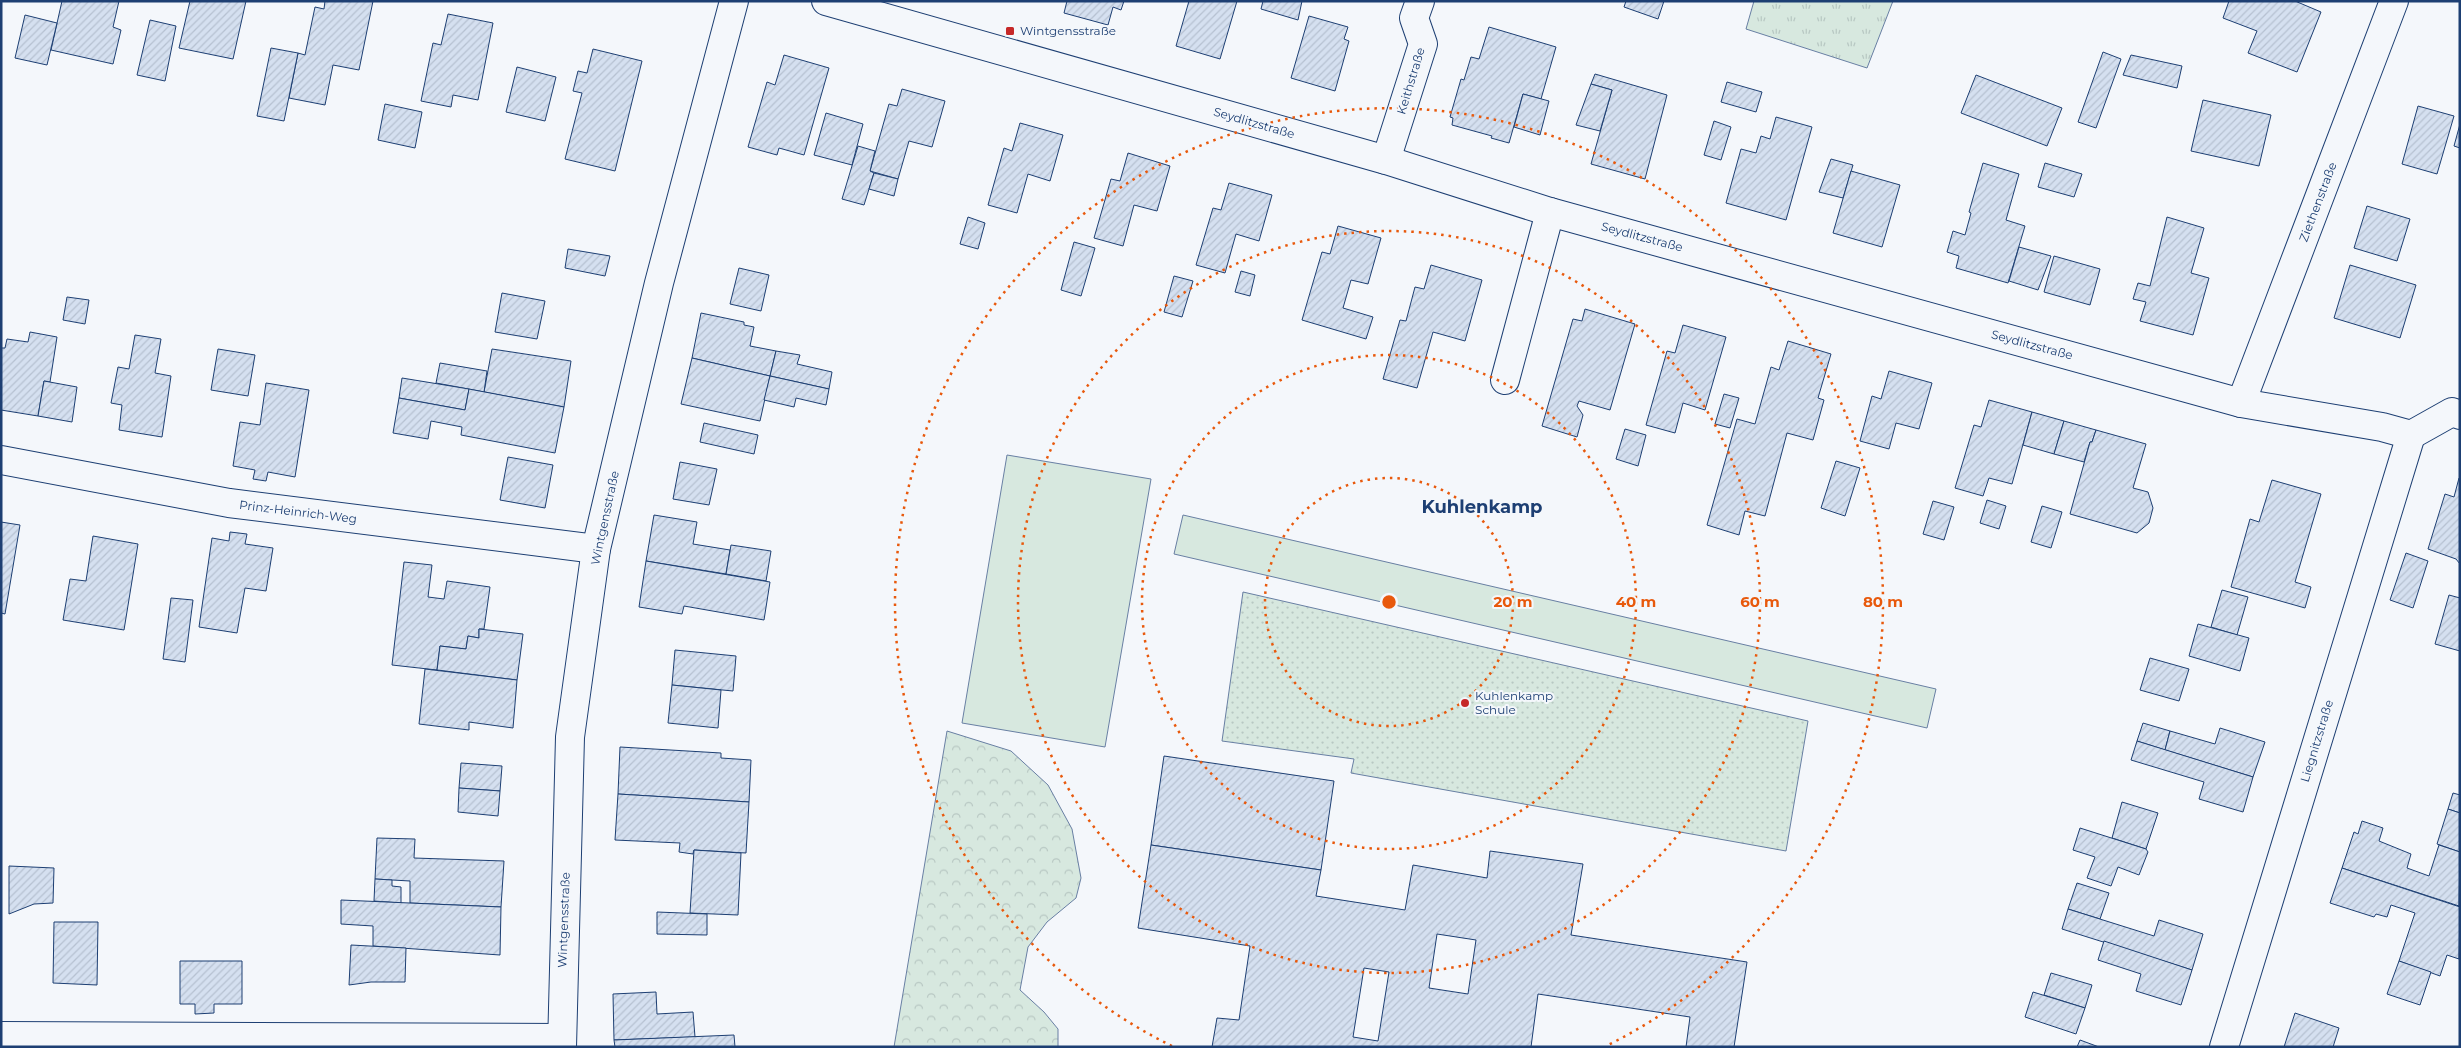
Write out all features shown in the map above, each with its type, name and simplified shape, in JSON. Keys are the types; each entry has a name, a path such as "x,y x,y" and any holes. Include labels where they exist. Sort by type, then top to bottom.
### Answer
{"street":[{"name":"Wintgensstraße","path":"561,1042 570,737 596,549 659,283 734,1"},
{"name":"Seydlitzstraße","path":"826,1 1386,160 1550,212 2241,403 2382,427 2411,435"},
{"name":"Keithstraße","path":"1386,160 1423,44 1414,18 1420,1"},
{"name":"Ziethenstraße","path":"2241,403 2394,1"},
{"path":"1505,380 1550,212"},
{"path":"2411,435 2452,412 2460,415"},
{"name":"Liegnitzstraße","path":"2224,1047 2411,435"},
{"name":"Prinz-Heinrich-Weg","path":"1,460 229,503 596,549"},
{"path":"1,1036 561,1042"}],"green space":[{"path":"1754,1 1893,1 1867,68 1746,29"},
{"path":"1007,455 1151,479 1105,747 962,723"},
{"path":"1183,515 1936,689 1927,728 1174,554"},
{"path":"1243,592 1808,721 1786,851 1351,773 1354,759 1222,741"},
{"path":"947,731 1011,751 1048,785 1072,829 1081,878 1076,898 1047,922 1028,947 1020,990 1044,1012 1058,1029 1058,1047 894,1047"}],"building":[{"path":"62,1 119,1 113,27 121,30 113,64 51,50"},
{"path":"190,1 246,1 233,59 179,48"},
{"path":"325,1 373,1 359,70 333,65 325,105 289,98 298,53 305,55 315,7 324,9"},
{"path":"1067,1 1124,1 1121,10 1113,7 1108,25 1064,13"},
{"path":"1189,1 1237,1 1220,59 1176,46"},
{"path":"1263,1 1302,1 1298,20 1261,9"},
{"path":"1626,1 1664,1 1658,19 1624,7"},
{"path":"2229,1 2295,1 2321,12 2297,72 2248,53 2257,31 2223,18"},
{"path":"448,14 493,23 478,100 453,95 451,107 421,101 433,43 441,45"},
{"path":"25,15 57,23 47,65 15,58"},
{"path":"1309,16 1348,27 1344,39 1349,41 1335,91 1291,78"},
{"path":"150,20 176,26 165,81 137,75"},
{"path":"1489,27 1556,47 1541,99 1523,94 1509,143 1491,138 1492,136 1452,125 1453,118 1450,117 1461,79 1464,80 1471,57 1479,59"},
{"path":"271,48 298,53 284,121 257,116"},
{"path":"593,49 642,61 615,171 565,159 582,93 573,91 578,71 587,73"},
{"path":"2103,52 2121,59 2096,128 2078,122"},
{"path":"784,55 829,68 804,155 779,148 777,155 748,147 767,82 775,85"},
{"path":"2131,55 2182,66 2177,88 2123,75"},
{"path":"517,67 556,77 545,121 506,112"},
{"path":"1595,74 1667,95 1645,179 1591,164 1612,90 1591,84"},
{"path":"1976,75 2062,108 2047,146 1961,113"},
{"path":"1727,82 1762,92 1756,112 1721,102"},
{"path":"1591,84 1612,90 1600,131 1576,125"},
{"path":"902,89 945,101 932,147 909,141 898,179 870,171 889,104 897,106"},
{"path":"1523,94 1549,101 1540,135 1514,127"},
{"path":"2203,100 2271,115 2259,166 2191,151"},
{"path":"385,104 422,112 415,148 378,140"},
{"path":"2418,106 2454,116 2437,174 2402,164"},
{"path":"826,113 863,124 852,165 814,155"},
{"path":"1776,117 1812,127 1786,220 1726,203 1741,149 1756,153 1761,136 1770,139"},
{"path":"1714,121 1731,127 1721,160 1704,155"},
{"path":"1020,123 1063,135 1050,181 1028,174 1017,213 988,205 1004,148 1012,151"},
{"path":"2460,124 2460,148 2454,146"},
{"path":"858,146 875,151 870,171 874,173 864,205 842,199"},
{"path":"1128,153 1170,166 1157,211 1134,205 1123,246 1094,238 1111,179 1120,181"},
{"path":"1831,159 1853,165 1843,198 1819,192"},
{"path":"1983,163 2019,174 2006,220 2025,226 2008,283 1956,268 1959,256 1947,252 1953,231 1965,235 1971,213 1969,212"},
{"path":"2045,163 2082,174 2074,197 2038,187"},
{"path":"1851,171 1900,185 1882,247 1833,233"},
{"path":"874,173 898,179 894,196 869,189"},
{"path":"1229,183 1272,195 1259,241 1236,234 1225,273 1196,265 1213,208 1221,210"},
{"path":"2367,206 2410,219 2397,261 2354,248"},
{"path":"968,217 985,223 978,249 960,244"},
{"path":"2167,217 2204,228 2191,273 2209,278 2193,335 2140,321 2146,302 2133,299 2138,283 2150,286"},
{"path":"1338,226 1381,238 1368,284 1351,280 1343,308 1373,317 1366,339 1302,320 1322,252 1330,254"},
{"path":"1074,242 1095,248 1081,296 1061,290"},
{"path":"2019,247 2051,256 2038,290 2009,281"},
{"path":"568,249 610,256 605,276 565,268"},
{"path":"2054,256 2100,269 2090,305 2044,292"},
{"path":"1431,265 1482,280 1465,341 1433,332 1417,388 1383,379 1400,320 1406,321 1415,287 1424,289"},
{"path":"2350,265 2416,285 2400,338 2334,318"},
{"path":"739,268 769,275 761,311 730,304"},
{"path":"1241,271 1255,275 1250,296 1235,292"},
{"path":"1174,276 1193,281 1182,317 1164,312"},
{"path":"502,293 545,301 537,339 495,332"},
{"path":"67,297 89,300 85,324 63,320"},
{"path":"1585,309 1635,324 1610,410 1579,401 1577,406 1583,415 1577,437 1542,426 1573,319 1582,321"},
{"path":"701,313 744,322 744,325 754,327 750,346 776,351 770,376 692,358"},
{"path":"1683,325 1726,337 1705,410 1683,403 1675,433 1646,425 1667,351 1675,353"},
{"path":"30,332 57,337 50,382 44,381 38,416 1,410 1,348 5,348 7,339 28,342"},
{"path":"135,335 161,339 155,373 171,376 162,437 119,430 122,405 111,403 118,367 129,369"},
{"path":"1788,341 1831,354 1818,398 1824,400 1813,440 1787,433 1765,516 1745,511 1739,535 1707,525 1737,419 1755,424 1771,367 1779,370"},
{"path":"218,349 255,355 248,396 211,390"},
{"path":"492,349 571,361 564,407 484,392"},
{"path":"776,351 800,355 797,364 832,372 829,389 770,376"},
{"path":"692,358 770,376 760,421 681,404"},
{"path":"440,363 487,371 484,392 436,383"},
{"path":"1889,371 1932,383 1919,429 1896,423 1889,449 1860,441 1872,396 1881,399"},
{"path":"770,376 829,389 826,405 796,398 794,407 764,400"},
{"path":"402,378 469,389 465,410 399,398"},
{"path":"44,381 77,387 72,422 38,416"},
{"path":"266,383 309,390 295,477 268,472 266,481 253,479 255,470 233,466 240,422 260,425"},
{"path":"469,389 564,407 555,453 461,435 462,427 431,421 428,439 393,433 399,398 465,410"},
{"path":"1724,394 1739,398 1730,428 1715,424"},
{"path":"1989,400 2032,412 2012,484 1989,478 1983,496 1955,488 1974,425 1981,427"},
{"path":"2032,412 2064,421 2054,454 2023,445"},
{"path":"2064,421 2096,430 2084,462 2054,454"},
{"path":"704,423 758,435 754,454 700,442"},
{"path":"1625,429 1646,435 1638,466 1616,459"},
{"path":"2096,430 2146,444 2133,488 2148,492 2153,508 2149,523 2137,533 2070,514 2090,442 2092,442"},
{"path":"508,457 553,465 545,508 500,500"},
{"path":"1836,461 1860,468 1845,516 1821,508"},
{"path":"680,462 717,469 709,505 673,499"},
{"path":"2459,478 2460,564 2456,559 2428,549 2445,494 2454,497"},
{"path":"2272,480 2321,494 2295,582 2311,587 2305,608 2231,587 2250,519 2259,522"},
{"path":"1987,500 2006,506 1999,529 1980,523"},
{"path":"1933,501 1954,507 1944,540 1923,534"},
{"path":"2042,506 2062,512 2051,548 2031,542"},
{"path":"654,515 697,522 693,544 730,550 726,574 646,561"},
{"path":"1,522 20,525 5,614 1,613"},
{"path":"230,532 247,534 245,544 273,548 266,591 245,588 237,633 199,627 212,538 229,541"},
{"path":"93,536 138,544 124,630 63,620 70,579 86,581"},
{"path":"731,545 771,551 766,581 726,574"},
{"path":"2406,553 2428,561 2413,608 2390,600"},
{"path":"646,561 770,582 764,620 684,606 682,614 639,607"},
{"path":"404,562 432,565 428,597 444,599 447,581 490,587 484,629 479,629 479,638 468,636 466,649 440,646 437,670 392,665"},
{"path":"2222,590 2248,597 2237,635 2211,627"},
{"path":"2449,595 2460,598 2460,651 2435,644"},
{"path":"171,598 193,600 185,662 163,659"},
{"path":"2198,624 2249,638 2240,671 2189,656"},
{"path":"479,629 523,634 517,680 437,670 440,646 466,649 468,636 479,638"},
{"path":"675,650 736,656 733,691 672,685"},
{"path":"2150,658 2189,669 2179,701 2140,690"},
{"path":"425,669 517,680 513,728 469,722 469,730 419,724"},
{"path":"672,685 721,690 718,728 668,723"},
{"path":"2143,723 2170,731 2165,750 2137,741"},
{"path":"2220,728 2265,742 2253,777 2165,750 2170,731 2215,744"},
{"path":"2137,741 2253,777 2243,812 2199,799 2204,782 2131,760"},
{"path":"620,747 721,753 721,758 751,760 749,802 618,794"},
{"path":"1164,756 1334,781 1321,870 1151,845"},
{"path":"461,763 502,766 500,791 459,788"},
{"path":"459,788 500,791 498,816 458,812"},
{"path":"2453,793 2460,795 2460,813 2448,809"},
{"path":"618,794 749,802 746,853 694,850 693,854 679,852 680,843 615,840"},
{"path":"2122,802 2158,813 2146,849 2112,838"},
{"path":"2448,809 2460,813 2460,852 2437,844"},
{"path":"2362,821 2383,828 2379,841 2411,854 2407,868 2429,876 2439,845 2460,852 2459,906 2342,868 2354,832 2358,834"},
{"path":"2080,828 2146,849 2148,852 2139,875 2118,867 2111,886 2087,878 2095,857 2073,850"},
{"path":"377,838 415,839 414,858 504,861 501,907 410,903 410,881 375,879"},
{"path":"1151,845 1321,870 1316,896 1405,910 1413,865 1487,878 1490,851 1583,864 1571,935 1747,962 1734,1047 1686,1047 1690,1017 1538,994 1531,1047 1212,1047 1217,1018 1239,1020 1250,946 1138,928","holes":["1437,934 1476,940 1468,994 1429,988","1364,968 1389,972 1378,1041 1353,1037"]},
{"path":"694,850 741,853 738,915 690,913"},
{"path":"9,866 54,868 53,903 34,904 9,914"},
{"path":"2342,868 2460,907 2459,959 2447,955 2440,976 2399,961 2415,913 2391,905 2387,917 2376,914 2374,917 2330,903"},
{"path":"375,879 392,880 392,886 401,887 401,903 374,901"},
{"path":"2077,883 2109,893 2100,919 2068,909"},
{"path":"341,900 501,907 500,955 373,946 373,926 341,924"},
{"path":"2068,909 2154,936 2159,920 2203,934 2192,970 2062,929"},
{"path":"657,912 707,914 707,935 657,934"},
{"path":"54,922 98,922 97,985 53,983"},
{"path":"2104,941 2192,970 2181,1005 2136,991 2141,974 2098,960"},
{"path":"351,945 406,948 405,982 371,982 349,985"},
{"path":"180,961 242,961 242,1004 214,1004 214,1013 195,1014 195,1004 180,1004"},
{"path":"2399,961 2431,972 2420,1005 2387,994"},
{"path":"2051,973 2092,985 2085,1008 2044,995"},
{"path":"656,992 657,1014 693,1012 695,1037 614,1040 613,994"},
{"path":"2033,992 2085,1008 2076,1034 2025,1017"},
{"path":"2295,1013 2339,1028 2333,1047 2284,1047"},
{"path":"734,1035 735,1047 615,1047 614,1040"},
{"path":"2080,1040 2099,1047 2077,1047"}],"place":[{"name":"Wintgensstraße","path":"1010,31"},
{"name":"Kuhlenkamp Schule","path":"1465,703"}],"district":[{"name":"Kuhlenkamp","path":"1482,507"}]}
